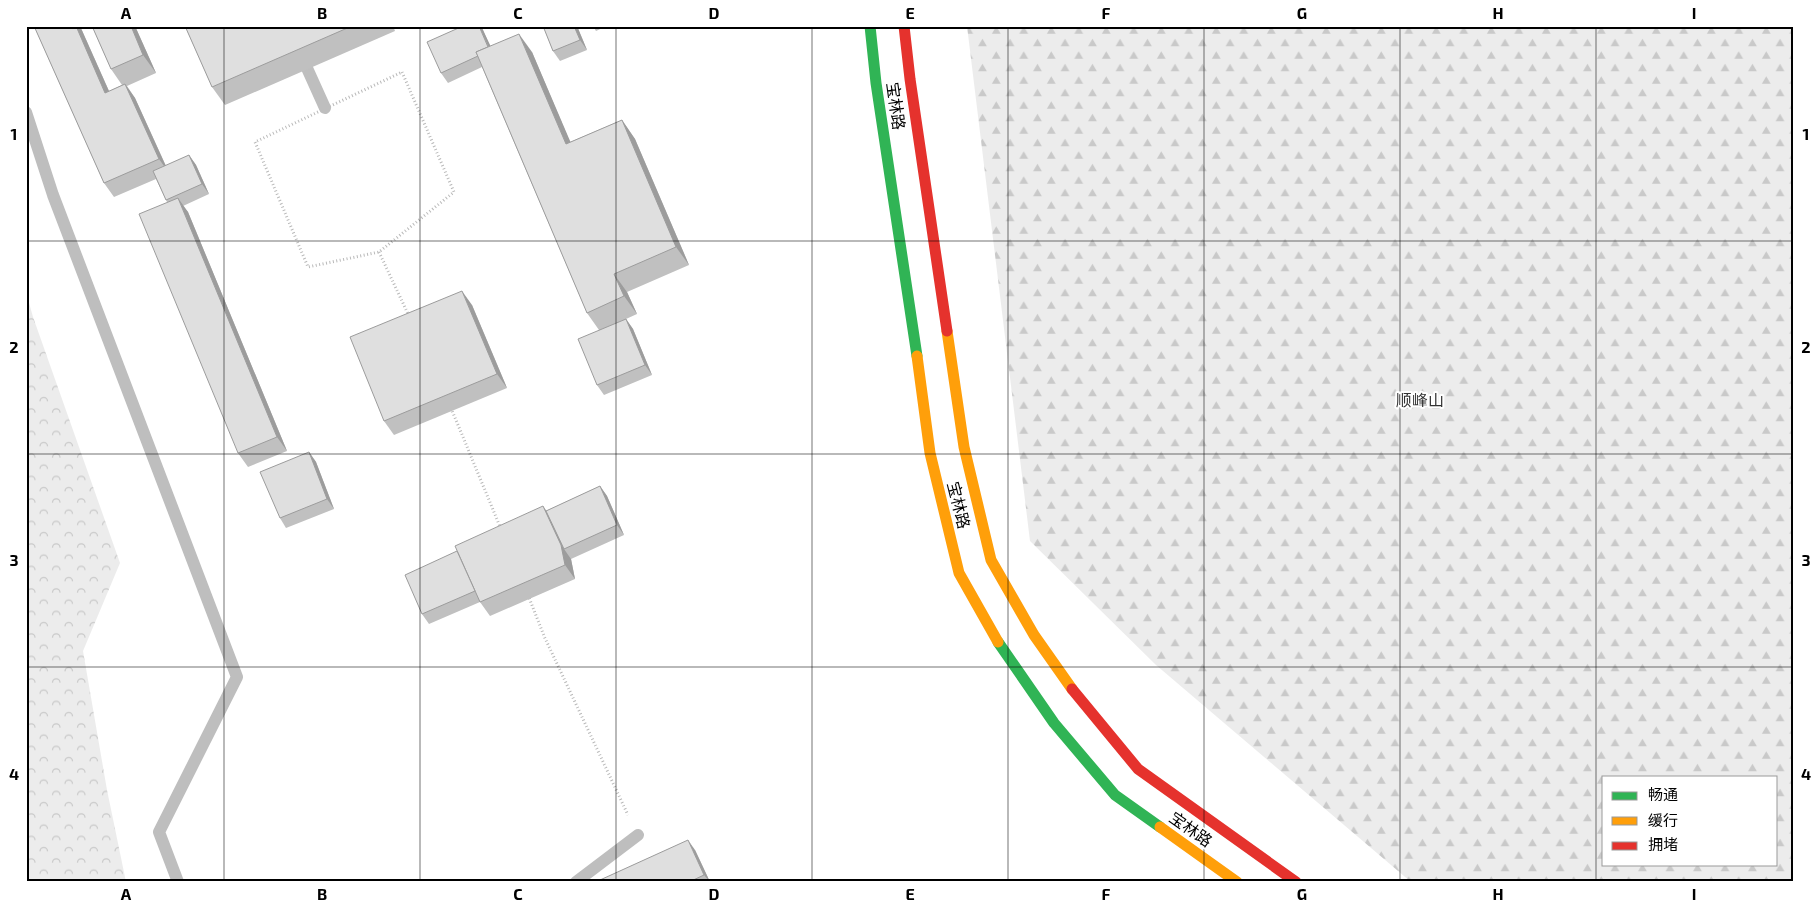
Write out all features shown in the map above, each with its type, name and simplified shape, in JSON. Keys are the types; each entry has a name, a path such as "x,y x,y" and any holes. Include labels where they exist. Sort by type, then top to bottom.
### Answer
{"main road":[{"name":"宝林路","path":"870,26 876,83 915,339 930,453 959,572 1010,661 1054,723 1115,795 1237,882"},
{"path":"904,26 964,447 991,560 1034,635 1081,702 1138,769 1296,882"}],"lane":[{"path":"288,26 325,108"},
{"path":"26,112 53,195 237,677 159,832 178,882"},
{"path":"576,882 638,835"}],"path":[{"path":"255,142 308,267 379,252 454,192 402,72"},
{"path":"379,252 412,323"},
{"path":"448,403 504,537"},
{"path":"526,591 572,695 638,835"}],"green space":[{"name":"顺峰山","path":"967,26 1794,26 1794,882 1411,882 1156,665 1030,541"},
{"path":"26,292 33,317 120,563 83,651 107,790 126,882 26,882"}],"building":[{"path":"34,26 76,26 105,93 125,84 159,159 104,183"},
{"path":"92,26 131,26 143,55 111,69"},
{"path":"185,26 352,26 212,87"},
{"path":"463,26 479,26 488,47 476,52 478,56 441,73 427,42"},
{"path":"543,26 574,26 580,40 553,51"},
{"path":"519,34 566,144 622,120 676,247 614,274 624,296 587,313 476,52"},
{"path":"189,155 202,184 166,200 153,171"},
{"path":"178,198 277,437 238,453 139,214"},
{"path":"462,291 497,374 384,421 350,337"},
{"path":"626,319 645,365 597,385 578,339"},
{"path":"309,452 327,499 280,518 260,472"},
{"path":"600,486 617,525 564,549 546,511"},
{"path":"543,506 561,545 565,565 480,602 455,546"},
{"path":"457,551 475,591 422,614 405,575"},
{"path":"688,840 704,875 689,882 601,882 600,880"}],"traffic: fast":[{"path":"870,26 876,83 917,356"},
{"path":"998,642 1054,723 1115,795 1160,827"}],"traffic: slow":[{"path":"947,331 964,447 991,560 1034,635 1072,689"},
{"path":"917,356 930,453 959,573 998,642"},
{"path":"1160,827 1237,882"}],"traffic: jam":[{"path":"904,26 947,331"},
{"path":"1072,689 1138,769 1296,882"}]}
